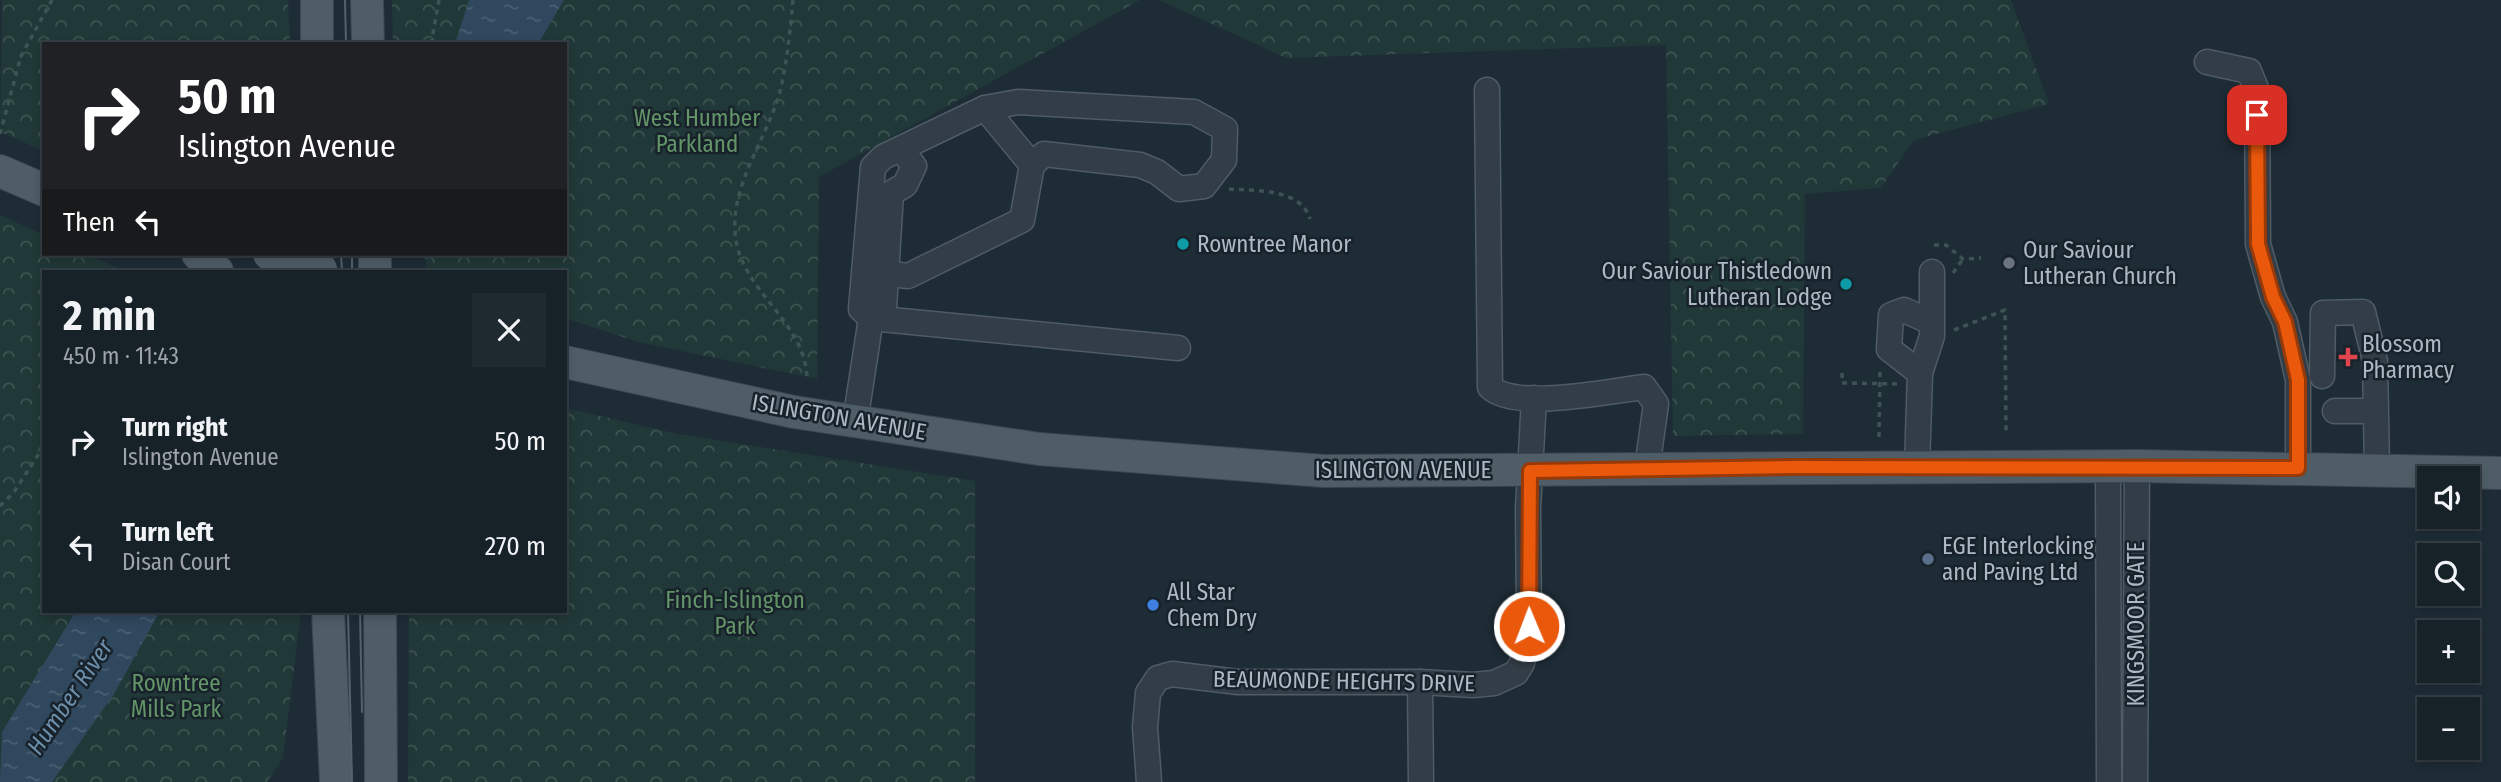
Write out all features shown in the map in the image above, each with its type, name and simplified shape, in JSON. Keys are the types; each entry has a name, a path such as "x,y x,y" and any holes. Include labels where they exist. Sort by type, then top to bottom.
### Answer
{"main road":[{"path":"317,0 317,42"},
{"path":"367,0 368,42"},
{"path":"0,172 42,189"},
{"path":"200,256 216,270"},
{"path":"278,256 323,266"},
{"name":"ISLINGTON AVENUE","path":"567,362 855,422 1039,449 1177,462 1324,471 2122,466 2501,473"},
{"path":"328,613 336,782"},
{"path":"380,613 381,782"}],"street":[{"path":"2207,62 2249,71 2257,91 2258,244 2273,297 2285,322 2298,380 2298,468"},
{"path":"1488,90 1490,387 1499,395 1534,398 1644,387 1656,404 1647,468"},
{"path":"1018,102 1194,112 1225,129 1224,160 1204,186 1179,189 1157,172 1140,165 1044,154 1032,165 1022,220 908,276 874,272 873,167 883,157 985,108 1018,102"},
{"path":"985,108 1032,165"},
{"path":"901,149 914,166 905,185 891,193 874,272 861,309 871,318 1178,348"},
{"path":"1917,467 1919,379 1932,337 1939,328 1942,274"},
{"path":"1919,379 1889,349 1891,316 1904,310 1939,328"},
{"path":"2322,376 2323,313 2363,312 2365,330 2373,345 2377,470"},
{"path":"855,422 871,318"},
{"name":"BEAUMONDE HEIGHTS DRIVE","path":"1149,782 1145,710 1148,692 1158,678 1172,674 1238,682 1494,684 1516,673 1522,663 1529,626 1530,471 1534,398"},
{"path":"2335,411 2375,411"},
{"name":"KINGSMOOR GATE","path":"2109,782 2122,466"},
{"name":"KINGSMOOR GATE","path":"2122,466 2135,782"},
{"path":"1420,682 1421,782"}],"path":[{"path":"0,134 21,56 52,0"},
{"path":"431,42 439,0"},
{"path":"793,0 779,93 737,204 734,229 737,250 748,273 803,352 807,381"},
{"path":"1196,187 1283,193 1308,211 1310,219"},
{"path":"1934,245 1946,245 1964,259"},
{"path":"1942,274 1964,259 1981,258"},
{"path":"1939,328 2005,310 2006,432"},
{"path":"1879,437 1880,359"},
{"path":"1842,373 1842,383 1880,384 1919,379"},
{"path":"0,506 14,492 42,449"}],"green space":[{"path":"2,0 288,0 290,42 42,42 42,150 0,132"},
{"name":"West Humber Parkland","path":"392,0 1140,0 819,177 817,379 638,342 567,319 567,270 428,270 424,256 567,256 567,42 393,42"},
{"path":"1159,0 2011,0 2049,104 1914,140 1881,188 1805,194 1803,434 1673,436 1666,45 1286,58"},
{"name":"Rowntree Mills Park","path":"0,215 42,234 42,256 90,256 122,270 42,270 42,613 301,613 283,758 267,782 0,782"},
{"name":"Finch-Islington Park","path":"567,408 678,434 975,481 975,782 408,782 409,613 567,613"}],"water":[{"path":"469,0 564,0 539,42 456,42"},
{"name":"Humber River","path":"75,613 159,613 114,694 52,782 0,782 2,732"}],"pier":[{"path":"330,256 405,256 394,270 320,270"}],"tram line":[{"path":"345,0 346,42"},
{"path":"341,256 342,270"},
{"path":"352,256 352,270"},
{"path":"348,613 352,782"},
{"path":"360,613 362,712"}],"place":[{"name":"Rowntree Manor","path":"1183,244"},
{"name":"Our Saviour Lutheran Church","path":"2009,263"},
{"name":"Our Saviour Thistledown Lutheran Lodge","path":"1846,284"},
{"name":"Blossom Pharmacy","path":"2348,357"},
{"name":"EGE Interlocking and Paving Ltd","path":"1928,559"},
{"name":"All Star Chem Dry","path":"1153,605"}],"route":[{"path":"1529,626 1530,471 1793,467 2298,468 2298,380 2285,322 2273,297 2258,244 2257,115"}]}
